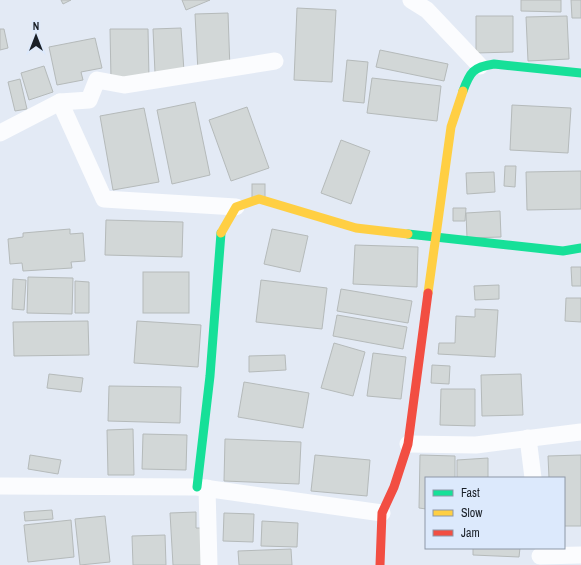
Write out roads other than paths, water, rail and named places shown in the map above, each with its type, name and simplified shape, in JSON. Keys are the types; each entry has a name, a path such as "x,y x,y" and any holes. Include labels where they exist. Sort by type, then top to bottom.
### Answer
{"street":[{"path":"411,0 427,10 480,66"},
{"path":"0,133 60,102 89,100 97,80 124,85 275,61"},
{"path":"380,565 382,513 394,487 408,444 413,396 436,238 450,127 469,74 480,66 494,64 581,74"},
{"path":"60,102 104,199 236,207 259,199 356,228 562,251 581,248"},
{"path":"209,565 202,488 210,376 221,231 236,207"},
{"path":"408,444 476,445 581,432"},
{"path":"528,438 533,477"},
{"path":"0,486 202,488 382,513"},
{"path":"540,556 581,555"}]}
